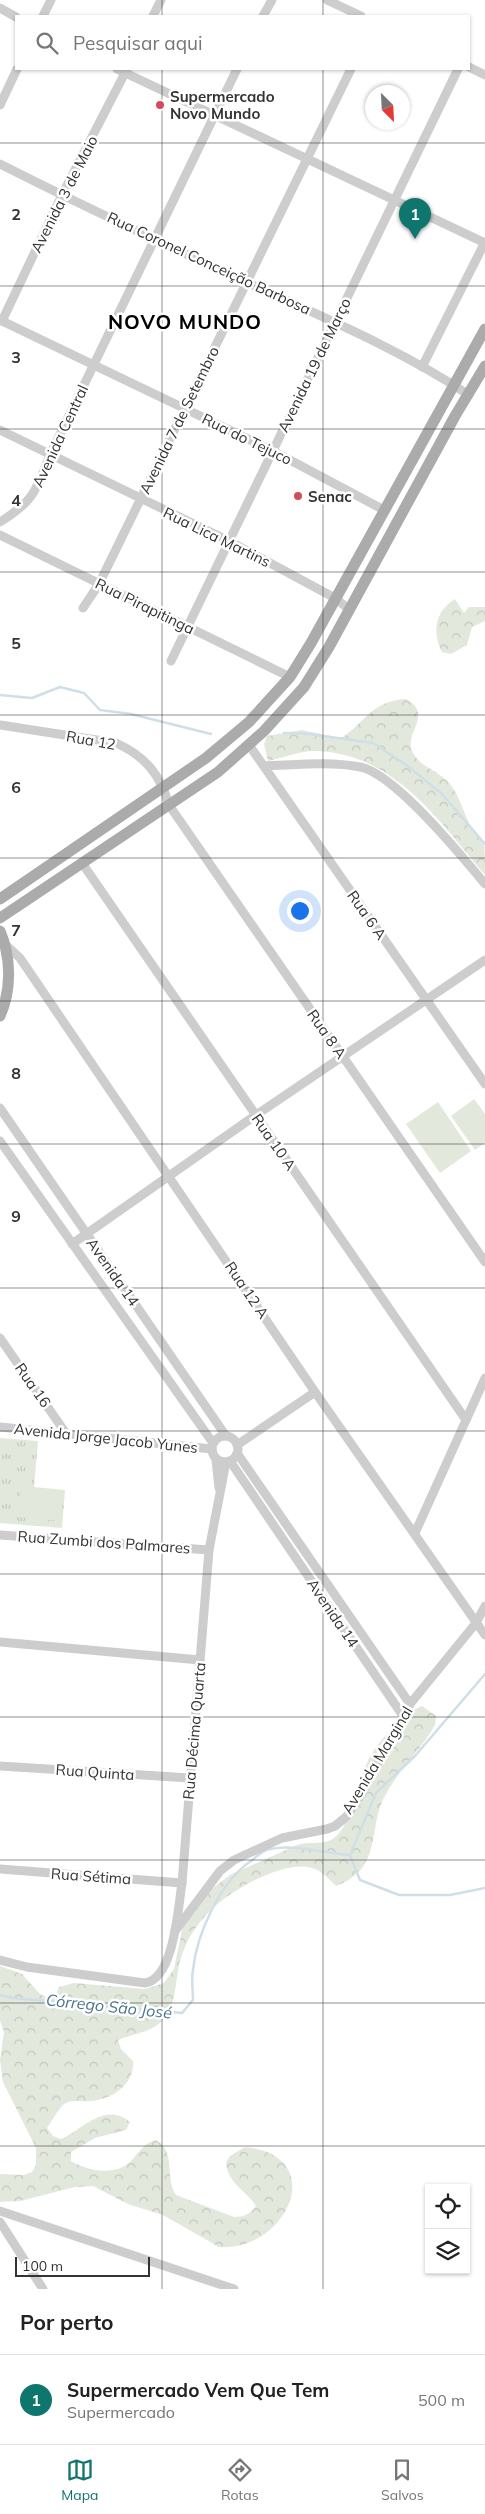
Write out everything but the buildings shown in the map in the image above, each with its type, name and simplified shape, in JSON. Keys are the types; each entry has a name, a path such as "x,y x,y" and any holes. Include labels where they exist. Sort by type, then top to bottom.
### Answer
{"main road":[{"path":"0,899 109,822 206,758 249,722 290,678 485,329"},
{"path":"0,918 218,772 249,745 304,687 350,610 455,416 485,366"},
{"path":"0,931 6,946 9,977 4,1007 0,1016"}],"street":[{"path":"44,15 51,0"},
{"path":"154,15 161,0"},
{"path":"264,15 272,0"},
{"path":"327,0 359,15"},
{"path":"0,8 15,16"},
{"path":"470,67 485,75"},
{"path":"0,105 17,70"},
{"path":"123,70 485,242 422,367"},
{"name":"Avenida 3 de Maio","path":"1,320 123,70"},
{"name":"Avenida Central","path":"0,522 30,500 50,455 156,239 214,113 236,70"},
{"name":"Avenida 7 de Setembro","path":"83,608 99,584 351,70"},
{"name":"Avenida 19 de Março","path":"171,661 458,70"},
{"name":"Rua Coronel Conceição Barbosa","path":"0,164 246,282 335,322 422,367 469,395"},
{"name":"Rua do Tejuco","path":"1,320 93,366 273,451 384,510"},
{"name":"Rua Lica Martins","path":"0,430 229,541 334,598 350,610"},
{"name":"Rua Pirapitinga","path":"0,535 290,678"},
{"name":"Rua 12","path":"0,725 116,743 130,750 153,768 169,805"},
{"name":"Rua 6 A","path":"249,745 485,1084"},
{"path":"264,766 303,764 360,767 375,772 389,781 485,884"},
{"name":"Rua 8 A","path":"169,805 485,1262"},
{"name":"Rua 10 A","path":"82,863 466,1420"},
{"name":"Rua 12 A","path":"6,946 20,958 170,1176 315,1392 485,1635"},
{"path":"72,1244 256,1115 485,960"},
{"name":"Avenida 14","path":"0,1108 226,1436 234,1440 237,1449 410,1704"},
{"name":"Avenida 14","path":"0,1141 212,1446 216,1460"},
{"name":"Rua 16","path":"0,1338 65,1432"},
{"path":"415,1533 485,1378"},
{"path":"216,1460 228,1461 237,1449 315,1392"},
{"name":"Avenida Jorge Jacob Yunes","path":"0,1427 212,1446"},
{"path":"212,1446 218,1438 226,1436"},
{"name":"Rua Décima Quarta","path":"216,1460 220,1493"},
{"name":"Avenida 14","path":"228,1461 403,1716"},
{"name":"Rua Décima Quarta","path":"0,1960 27,1967 145,1983 156,1980 165,1968 174,1931 182,1883 208,1550 228,1461"},
{"name":"Rua Zumbi dos Palmares","path":"0,1535 208,1550"},
{"name":"Avenida Marginal","path":"174,1931 220,1871 234,1860 282,1838 335,1826 347,1816 362,1793 410,1704 476,1623 485,1606"},
{"path":"0,1642 200,1660"},
{"name":"Rua Quinta","path":"0,1766 190,1778"},
{"name":"Rua Sétima","path":"0,1869 182,1883"},
{"path":"0,2211 234,2289"},
{"path":"0,2222 43,2289"}],"green space":[{"path":"455,599 464,613 469,607 485,607 485,621 472,627 467,645 451,654 442,652 436,630 439,616 448,604"},
{"path":"406,699 418,711 418,718 411,738 413,753 424,765 445,779 454,789 472,829 484,845 485,875 450,833 413,794 392,777 370,764 345,755 317,751 298,753 268,761 264,744 267,736 302,730 343,737 377,708 394,701"},
{"path":"474,1099 485,1114 485,1143 475,1150 451,1116"},
{"path":"438,1102 471,1151 440,1173 406,1124"},
{"path":"0,1438 38,1441 34,1487 65,1490 62,1528 0,1523"},
{"path":"21,1488 61,1492 59,1521 19,1517"},
{"path":"422,1706 436,1716 435,1725 387,1791 379,1810 370,1853 362,1868 350,1879 336,1886 316,1869 301,1866 287,1868 273,1872 244,1886 219,1903 194,1930 185,1946 180,1960 172,2005 163,2020 148,2030 118,2040 121,2049 133,2061 133,2069 126,2084 106,2098 66,2103 47,2128 53,2136 61,2139 94,2119 112,2114 121,2116 130,2122 126,2130 95,2138 71,2152 71,2161 93,2169 117,2169 130,2162 144,2146 156,2140 166,2151 171,2180 176,2195 234,2217 246,2214 256,2206 230,2176 226,2163 230,2156 245,2147 271,2154 287,2167 292,2184 289,2202 279,2220 263,2235 243,2245 219,2247 163,2215 128,2204 93,2186 75,2187 20,2201 0,2202 0,2174 24,2175 32,2172 36,2165 36,2148 3,2082 0,2060 4,2032 0,2021 0,1966 22,1974 40,1994 48,1998 56,1995 59,1987 74,1983 145,1989 164,1983 174,1969 184,1921 209,1891 230,1875 297,1845 331,1840 338,1834 349,1814 373,1752 382,1739 397,1724 411,1712"}],"waterway":[{"path":"0,695 32,698 60,687 84,693 100,710 131,714 211,734"},
{"path":"284,733 309,734 373,743 405,764 441,793 485,844"},
{"path":"350,1855 376,1793 415,1756 485,1674"},
{"name":"Córrego São José","path":"0,1995 13,1998 182,2013 193,2000 192,1973 199,1940 205,1925 220,1895 240,1870 260,1854 270,1849 300,1848 350,1855"},
{"path":"350,1855 360,1880 399,1895 450,1895 485,1888"}],"place":[{"name":"Supermercado Novo Mundo","path":"160,105"},
{"name":"Supermercado Vem Que Tem","path":"415,239"},
{"name":"Senac","path":"298,496"}],"district":[{"name":"NOVO MUNDO","path":"185,321"}]}
